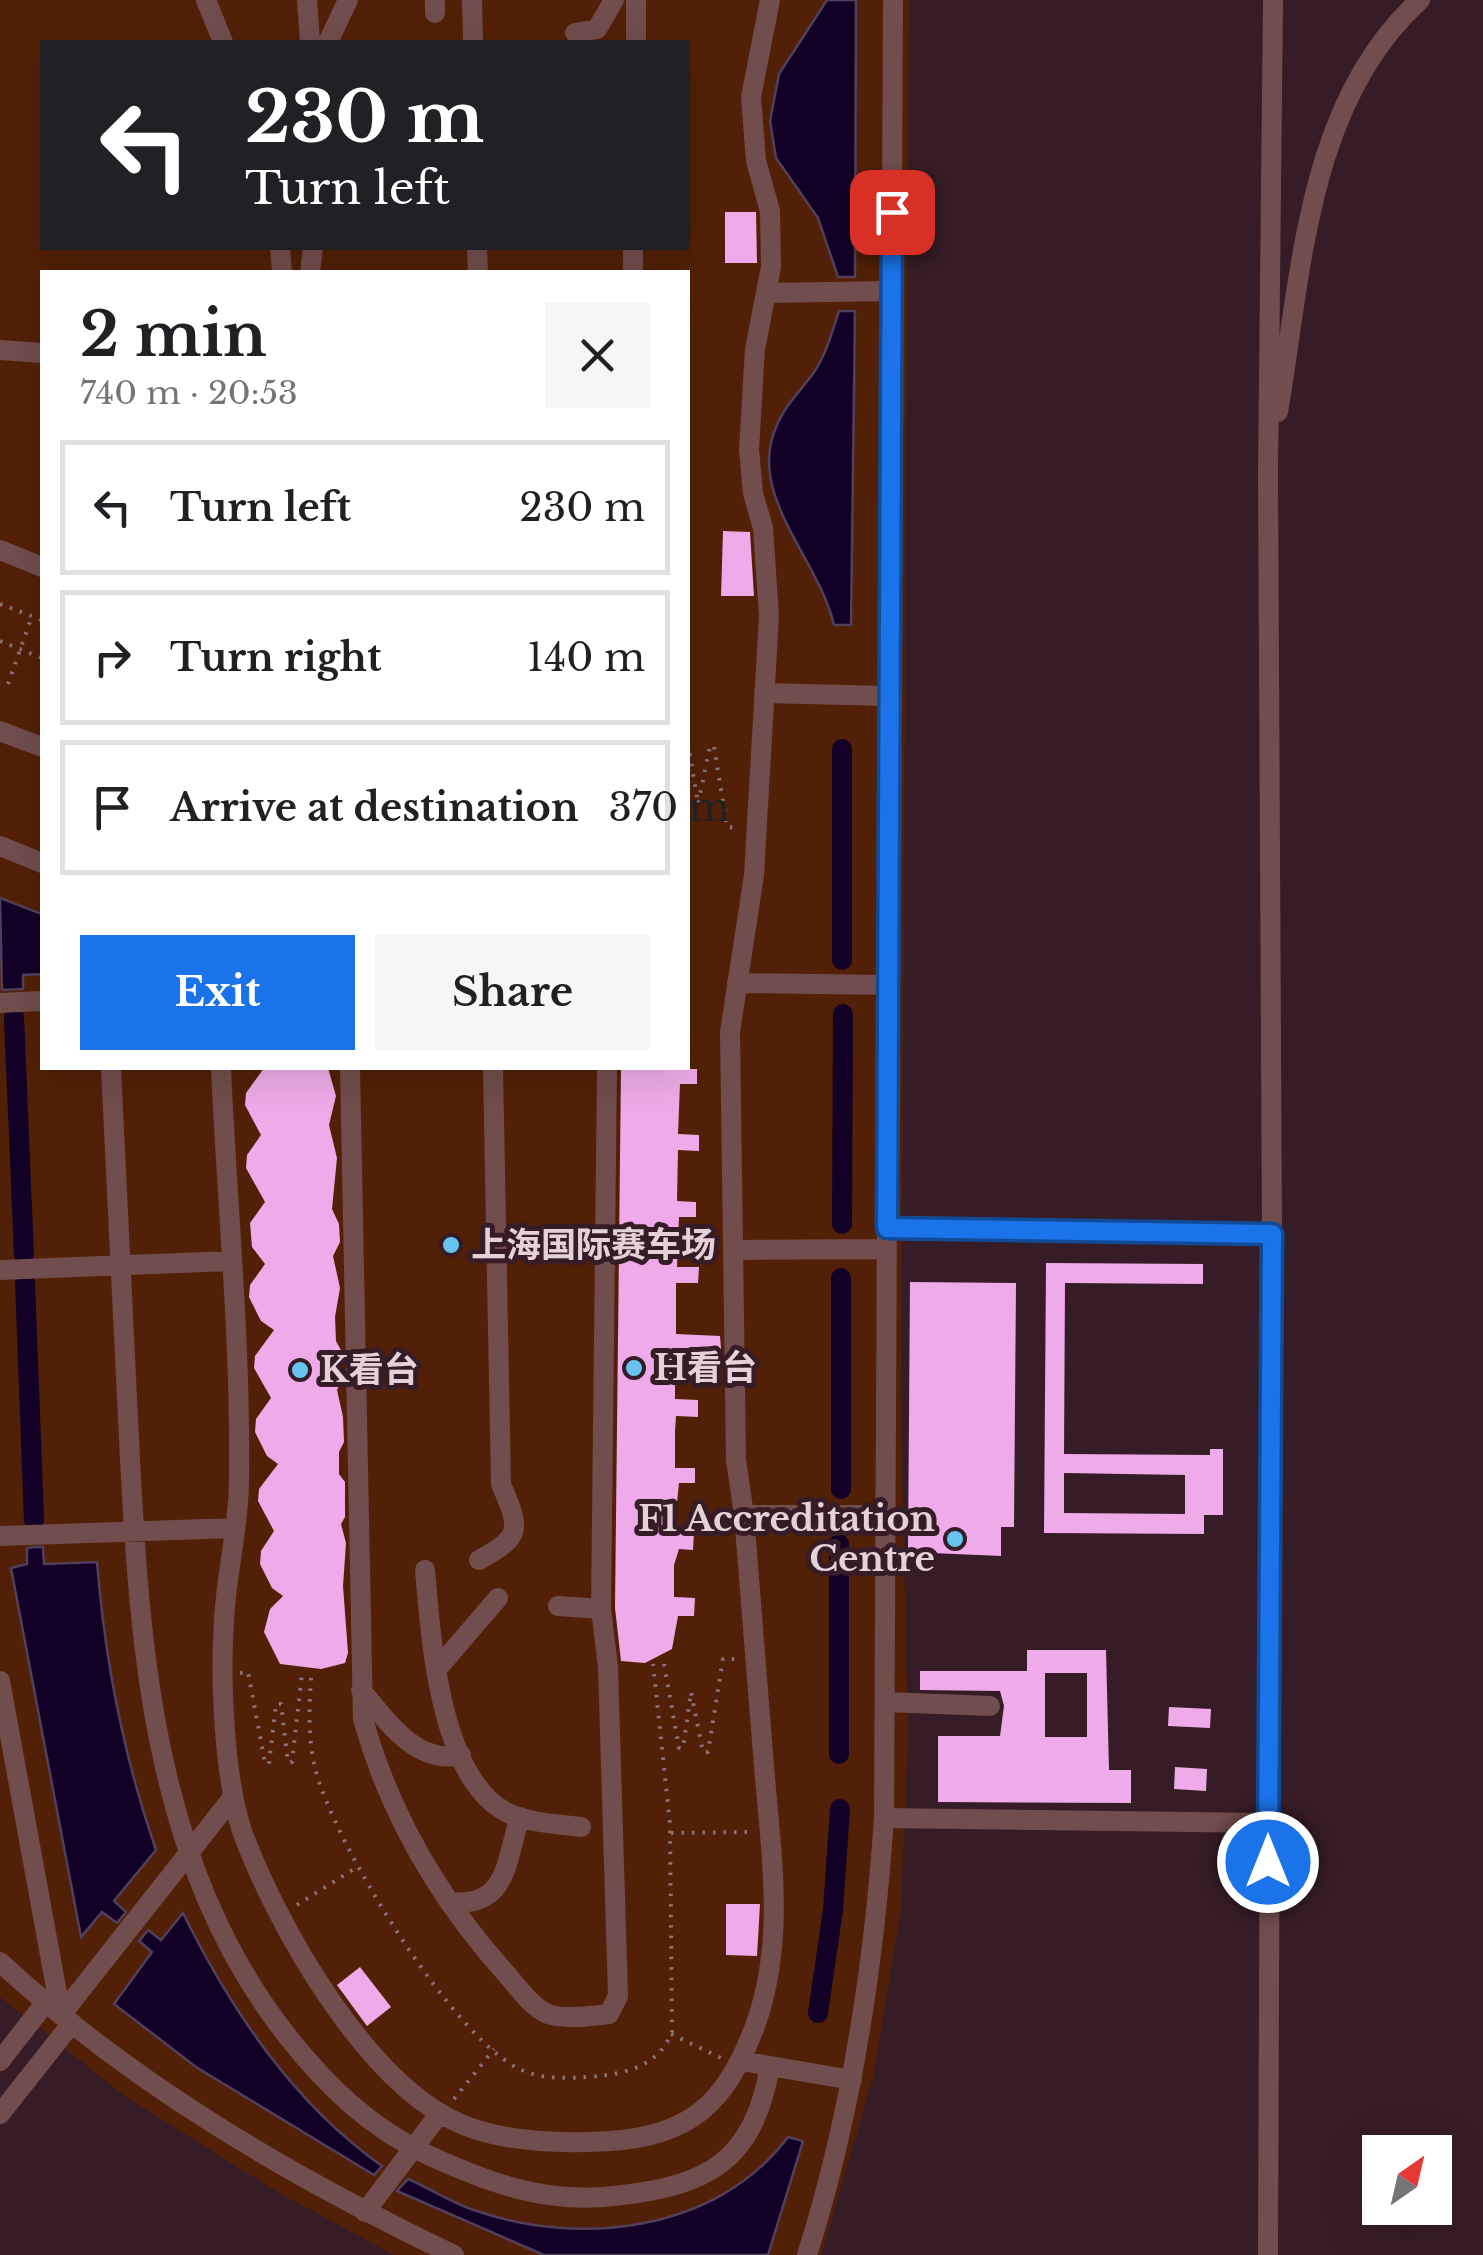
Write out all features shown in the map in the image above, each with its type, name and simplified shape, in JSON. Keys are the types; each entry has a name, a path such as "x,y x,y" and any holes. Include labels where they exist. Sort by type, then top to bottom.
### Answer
{"street":[{"path":"206,0 222,40"},
{"path":"306,0 310,40"},
{"path":"329,40 348,0"},
{"path":"472,0 473,40"},
{"path":"575,33 597,29 614,0"},
{"path":"636,0 636,40"},
{"path":"222,1070 240,1483 224,1624 226,1674 234,1797 265,1885 323,1990 354,2032 412,2092 440,2113 474,2129 556,2143 636,2140 688,2123 726,2086 731,2060 767,1989 775,1916 744,1515 736,1460 730,1032 754,875 764,694 768,562 749,450 755,350 771,266 770,211 756,161 751,97 770,0"},
{"path":"807,2255 852,2080 874,1945 884,1818 893,0"},
{"path":"1268,2255 1272,1234 1268,474 1272,0"},
{"path":"1268,474 1328,149 1343,106 1366,64 1398,20 1420,0"},
{"path":"766,293 892,292"},
{"path":"0,350 40,352"},
{"path":"0,550 40,566"},
{"path":"764,694 888,696"},
{"path":"0,731 40,746"},
{"path":"0,846 40,862"},
{"path":"737,983 888,984"},
{"path":"0,1003 40,1000"},
{"path":"112,1070 134,1531 150,1699 174,1818 188,1854 234,1952 276,2022 332,2089 414,2148 486,2181 535,2195 577,2199 660,2190 700,2176 747,2138 760,2114 770,2066"},
{"path":"350,1070 363,1719 401,1821 450,1902 493,1960 546,2013 605,2015 615,2008 609,1687 600,1609 607,1070"},
{"path":"479,1560 510,1543 516,1529 501,1484 493,1070"},
{"path":"732,1250 887,1238 1272,1234"},
{"path":"0,1270 230,1262"},
{"path":"744,1515 886,1515"},
{"path":"0,1536 234,1528"},
{"path":"425,1570 450,1730 461,1755 488,1798 520,1818 581,1827"},
{"path":"438,1668 498,1598"},
{"path":"558,1606 600,1609"},
{"path":"0,1681 60,2014"},
{"path":"361,1690 392,1726 428,1755 461,1755"},
{"path":"885,1702 990,1706"},
{"path":"0,2114 60,2014 234,1797"},
{"path":"450,1902 476,1905 495,1893 520,1818"},
{"path":"884,1818 1268,1823"},
{"path":"0,1962 60,2014 220,2128 365,2212 454,2255"},
{"path":"0,2061 60,2014"},
{"path":"731,2060 852,2080"},
{"path":"365,2212 440,2113"}],"path":[{"path":"0,604 40,619"},
{"path":"8,684 32,616"},
{"path":"0,641 40,657"},
{"path":"690,755 698,804 710,746 714,746 725,810"},
{"path":"664,1664 679,1748 683,1748 691,1692 703,1752 708,1752 723,1658 756,1658"},
{"path":"311,1678 309,1712 314,1766 324,1800 358,1866 415,1960 494,2050 513,2066 536,2074 606,2075 649,2062 671,2034 671,1833 654,1664"},
{"path":"226,1674 248,1672 265,1763 269,1764 276,1704 282,1704 288,1762 292,1762 302,1673"},
{"path":"671,1833 769,1832"},
{"path":"314,1894 358,1866"},
{"path":"671,2034 731,2060"},
{"path":"464,2088 494,2050"}],"shaded area":[{"name":"上海国际赛车场","path":"0,0 909,0 901,1423 908,1738 901,1908 873,2078 821,2255 394,2255 274,2190 125,2096 0,1997"},
{"path":"827,0 856,0 855,277 838,277 818,218 776,158 770,121 779,74"},
{"path":"839,311 855,311 851,625 834,625 826,600 777,501 770,476 770,451 777,425 821,360"},
{"path":"0,898 40,913 40,974 23,975 23,989 2,990"},
{"path":"43,1547 44,1564 97,1562 117,1708 156,1850 114,1901 126,1912 117,1923 102,1912 81,1937 11,1568 27,1564 27,1548"},
{"path":"183,1913 222,1985 267,2052 320,2114 382,2166 374,2175 196,2067 114,2004 152,1952 139,1941 148,1930 161,1940"},
{"path":"788,2137 803,2141 768,2255 544,2255 397,2191 408,2179 471,2209 556,2228 643,2223 685,2212 724,2194 758,2169"}],"building":[{"path":"725,212 756,212 757,263 725,263"},
{"path":"723,531 750,532 754,596 721,596"},
{"name":"H看台","path":"697,1069 697,1084 680,1084 678,1134 699,1135 699,1151 678,1150 677,1201 696,1202 696,1217 679,1217 677,1267 699,1267 698,1283 676,1283 676,1334 720,1336 721,1349 679,1348 675,1375 675,1399 698,1400 698,1417 676,1416 675,1468 695,1468 695,1483 679,1483 674,1531 694,1532 693,1550 679,1549 674,1565 674,1597 695,1598 694,1616 678,1616 672,1649 645,1663 621,1661 615,1608 621,1070"},
{"name":"K看台","path":"263,1070 329,1070 336,1096 329,1125 337,1158 332,1209 339,1224 340,1242 333,1256 340,1288 335,1317 336,1341 342,1352 342,1380 337,1390 343,1417 339,1474 345,1482 345,1517 341,1524 346,1543 343,1586 348,1653 345,1663 321,1669 280,1664 264,1632 270,1609 283,1596 272,1588 260,1564 261,1551 274,1531 258,1501 259,1489 278,1464 267,1456 255,1432 256,1419 271,1398 254,1368 255,1356 274,1330 261,1321 249,1297 250,1285 265,1264 252,1247 250,1223 265,1202 246,1168 247,1155 261,1135 245,1105 246,1093"},
{"path":"1046,1263 1203,1264 1203,1284 1065,1283 1064,1454 1210,1455 1210,1449 1223,1449 1223,1515 1204,1515 1204,1534 1044,1533","holes":["1064,1473 1185,1475 1185,1514 1064,1513"]},
{"path":"910,1282 1016,1283 1014,1527 1001,1527 1001,1556 908,1552"},
{"path":"1027,1650 1106,1650 1109,1770 1131,1770 1131,1803 938,1802 938,1736 1000,1736 1004,1706 1000,1691 920,1690 920,1671 1027,1671","holes":["1045,1673 1087,1673 1087,1737 1045,1737"]},
{"path":"1169,1707 1211,1709 1210,1728 1168,1726"},
{"path":"1175,1767 1207,1769 1206,1791 1174,1789"},
{"path":"726,1904 760,1904 757,1956 726,1955"},
{"path":"360,1967 391,2007 367,2026 337,1985"}],"waterway":[{"path":"842,749 842,960"},
{"path":"842,1224 843,1014"},
{"path":"14,1017 24,1255"},
{"path":"841,1278 841,1489"},
{"path":"25,1283 34,1520"},
{"path":"839,1544 839,1754"},
{"path":"818,2013 833,1910 840,1809"}],"place":[{"name":"上海国际赛车场","path":"451,1245"},
{"name":"H看台","path":"634,1368"},
{"name":"K看台","path":"300,1370"},
{"name":"F1 Accreditation Centre","path":"955,1539"}],"route":[{"path":"892,212 887,1228 1272,1234 1268,1862"}]}
